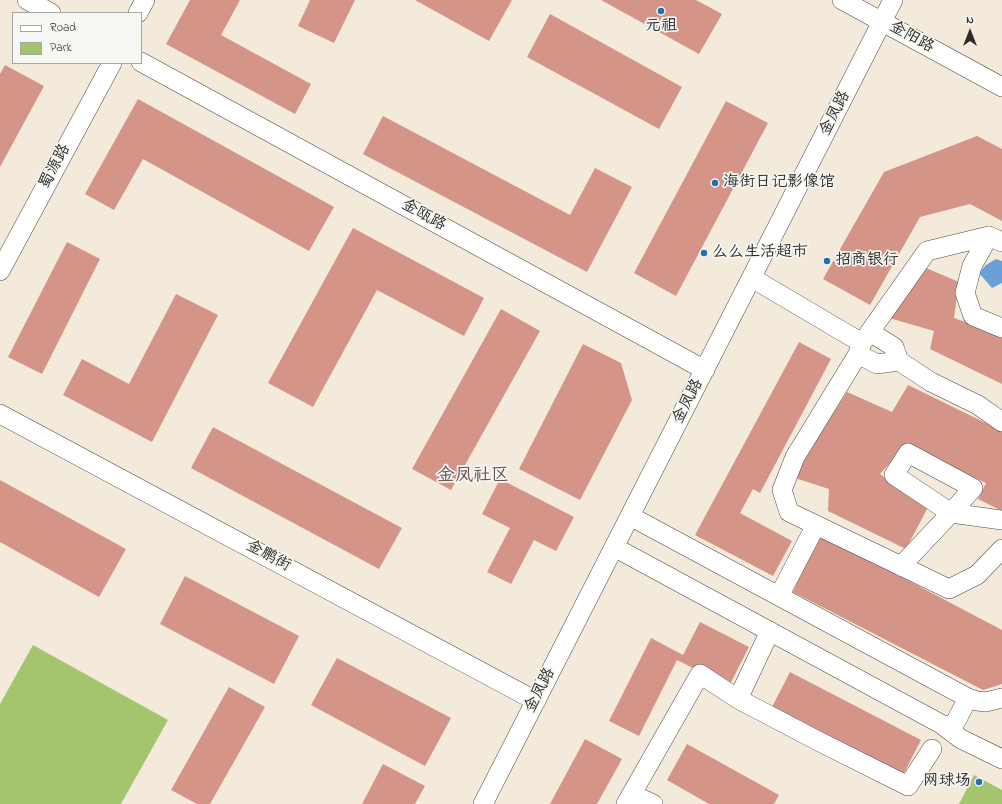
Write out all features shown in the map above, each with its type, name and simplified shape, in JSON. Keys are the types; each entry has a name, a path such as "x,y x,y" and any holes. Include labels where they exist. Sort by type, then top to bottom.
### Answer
{"street":[{"path":"27,0 49,12"},
{"path":"139,12 146,0"},
{"name":"金阳路","path":"842,0 1002,87"},
{"name":"金凤路","path":"483,804 893,0"},
{"name":"金瓯路","path":"142,63 705,370"},
{"name":"蜀源路","path":"0,271 111,64"},
{"path":"996,239 972,266 965,293 973,316 1002,328"},
{"path":"996,239 927,251 863,343 795,457 782,490 789,512 949,589 977,575 1002,549"},
{"path":"752,278 863,343 894,347 898,361"},
{"path":"863,343 877,364 898,361 931,382 978,405 1002,422"},
{"name":"金鹏街","path":"0,414 536,701"},
{"path":"900,566 950,513 1002,520"},
{"path":"630,516 968,698 986,702 1002,698"},
{"path":"779,596 816,525"},
{"path":"614,547 942,724 961,739 1002,759"},
{"path":"738,699 770,631"},
{"path":"653,804 629,799 700,674 738,699 908,786 932,749"},
{"path":"942,724 946,726 955,723 968,698"}],"green space":[{"path":"33,645 168,720 121,804 0,804 0,704"},
{"name":"网球场","path":"974,775 1002,790 1002,804 959,804"}],"water":[{"path":"996,259 1002,261 1002,283 992,288 979,273 986,265"}],"building":[{"path":"190,0 240,0 221,35 311,84 295,114 166,44"},
{"path":"310,0 355,0 334,43 298,26"},
{"path":"415,0 512,0 489,41"},
{"path":"601,0 696,0 722,14 699,54"},
{"path":"550,14 682,87 659,129 527,57"},
{"path":"5,65 44,86 0,167 0,74"},
{"path":"138,99 334,207 309,251 143,159 114,210 85,194"},
{"path":"726,101 768,123 676,296 634,273"},
{"path":"383,116 570,215 595,168 632,187 587,272 363,154"},
{"path":"977,136 1002,149 1002,221 970,204 920,217 870,305 823,279 884,172"},
{"path":"353,228 484,298 464,336 377,290 313,407 268,383"},
{"path":"67,242 100,259 42,374 8,357"},
{"path":"926,268 959,282 954,318 1002,335 1002,384 930,349 934,331 889,318"},
{"path":"176,294 218,315 152,442 63,395 82,359 129,384"},
{"path":"501,309 540,331 451,490 412,469"},
{"path":"799,342 831,359 760,493 753,489 740,513 792,541 773,576 695,535"},
{"path":"583,344 621,363 632,400 580,500 519,469"},
{"path":"908,385 1002,431 1002,511 978,499 986,483 905,446 880,474 927,509 906,549 828,511 829,489 792,477 847,392 892,412"},
{"path":"213,427 402,528 379,569 191,468"},
{"path":"500,479 574,517 556,551 534,540 511,584 487,572 510,528 482,514"},
{"path":"0,480 126,549 99,597 0,542"},
{"path":"818,533 1002,630 1002,684 983,690 793,592"},
{"path":"185,576 299,636 274,684 160,624"},
{"path":"700,622 749,647 729,686 677,660 639,736 609,721 651,638 683,655"},
{"path":"337,658 451,718 425,766 311,705"},
{"path":"790,672 921,740 903,775 772,707"},
{"path":"229,687 265,707 210,804 197,804 171,790"},
{"path":"585,739 622,759 597,804 550,804"},
{"path":"687,744 779,795 774,804 709,804 667,780"},
{"path":"383,764 425,786 415,804 362,804"}],"place":[{"name":"元祖","path":"661,11"},
{"name":"海街日记影像馆","path":"715,183"},
{"name":"么么生活超市","path":"704,253"},
{"name":"招商银行","path":"827,261"},
{"name":"网球场","path":"979,782"}],"district":[{"name":"金凤社区","path":"473,477"}]}
